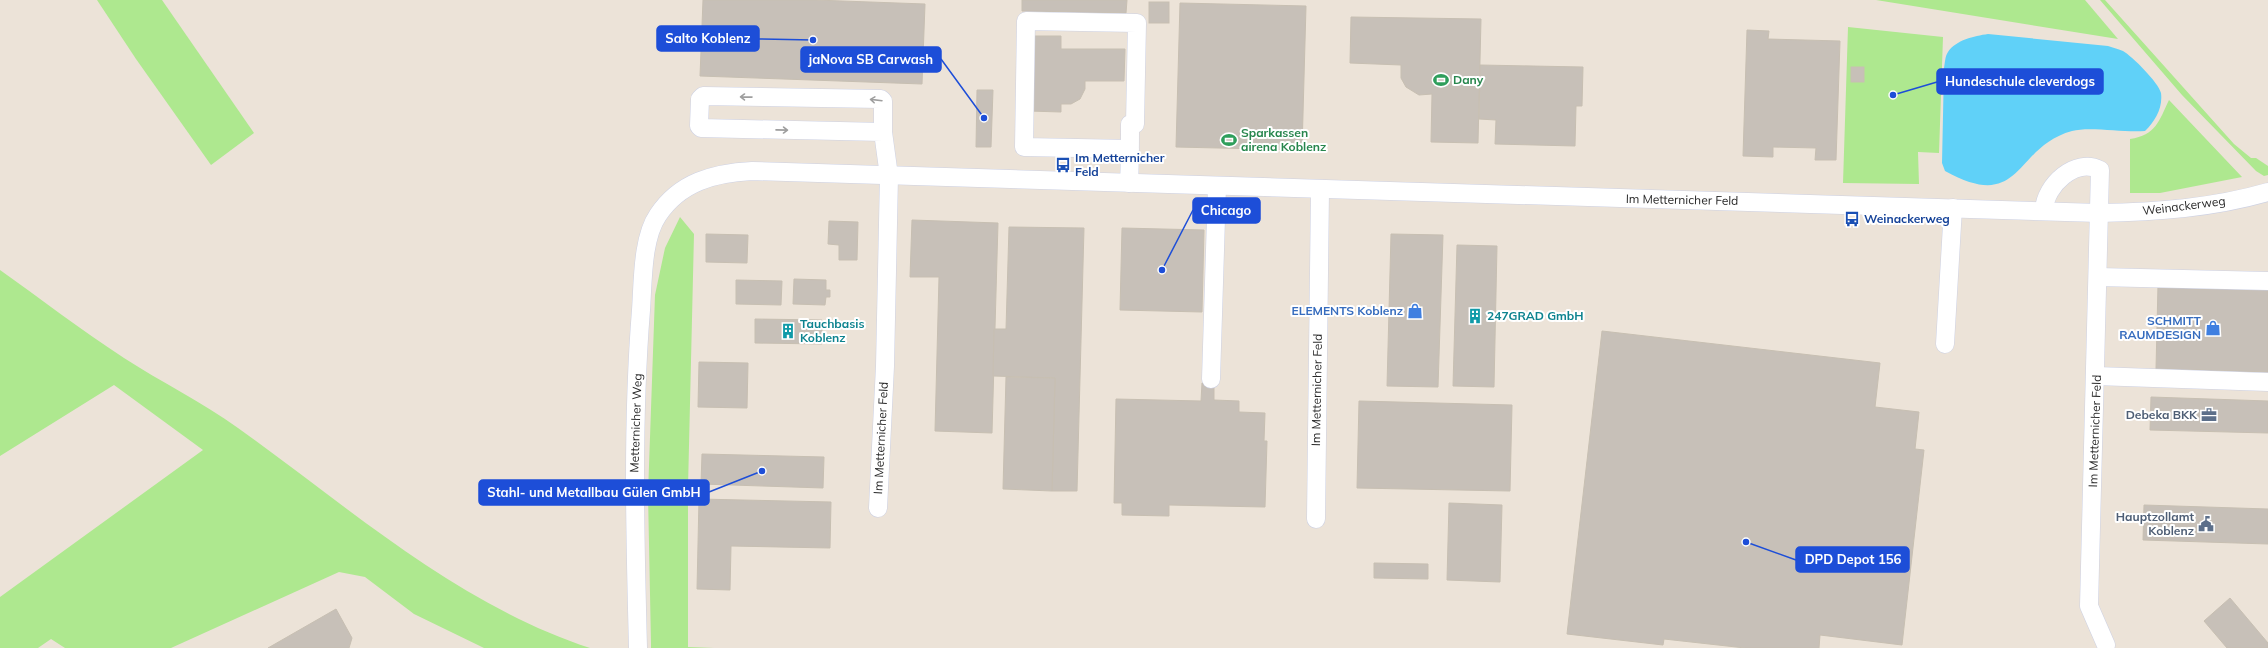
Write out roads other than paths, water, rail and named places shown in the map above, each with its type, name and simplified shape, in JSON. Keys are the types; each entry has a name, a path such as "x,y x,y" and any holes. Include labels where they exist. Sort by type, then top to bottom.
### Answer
{"street":[{"path":"1129,183 1130,149 1130,124 1135,124 1136,23 1026,21 1024,148 1130,149"},
{"path":"882,132 701,128 699,126 700,99 703,96 881,99 883,101 882,132 889,176"},
{"name":"Im Metternicher Feld","path":"2044,210 2047,192 2058,180 2078,169 2099,168 2101,172 2089,606 2106,645"},
{"name":"Im Metternicher Feld","path":"666,204 688,186 704,179 733,172 752,171 1320,190 2044,210 2099,213"},
{"name":"Im Metternicher Feld","path":"878,508 885,366 889,176"},
{"path":"1211,379 1217,186"},
{"name":"Im Metternicher Feld","path":"1316,519 1320,190"},
{"name":"Weinackerweg","path":"2099,213 2177,210 2215,204 2268,192"},
{"name":"Metternicher Weg","path":"638,648 634,489 640,317 648,241 657,217 666,204"},
{"path":"1946,344 1953,208"},
{"path":"2098,277 2268,281"},
{"path":"2096,376 2268,382"}],"water":[{"path":"1988,34 2108,46 2123,51 2145,70 2159,89 2161,93 2161,104 2158,114 2145,131 2088,129 2072,131 2053,139 2038,150 2016,173 2004,181 1989,185 1970,182 1945,171 1942,163 1944,68 1946,55 1951,48 1960,42 1971,37"}],"place":[{"name":"Salto Koblenz","path":"813,40"},
{"name":"Dany","path":"1441,80"},
{"name":"Hundeschule cleverdogs","path":"1893,95"},
{"name":"jaNova SB Carwash","path":"984,118"},
{"name":"Sparkassen airena Koblenz","path":"1229,140"},
{"name":"Im Metternicher Feld","path":"1063,165"},
{"name":"Weinackerweg","path":"1852,219"},
{"name":"Chicago","path":"1162,270"},
{"name":"ELEMENTS Koblenz","path":"1415,311"},
{"name":"247GRAD GmbH","path":"1475,316"},
{"name":"SCHMITT RAUMDESIGN","path":"2213,328"},
{"name":"Tauchbasis Koblenz","path":"788,331"},
{"name":"Debeka BKK","path":"2209,415"},
{"name":"Stahl- und Metallbau Gülen GmbH","path":"762,471"},
{"name":"Hauptzollamt Koblenz","path":"2206,524"},
{"name":"DPD Depot 156","path":"1746,542"}]}
